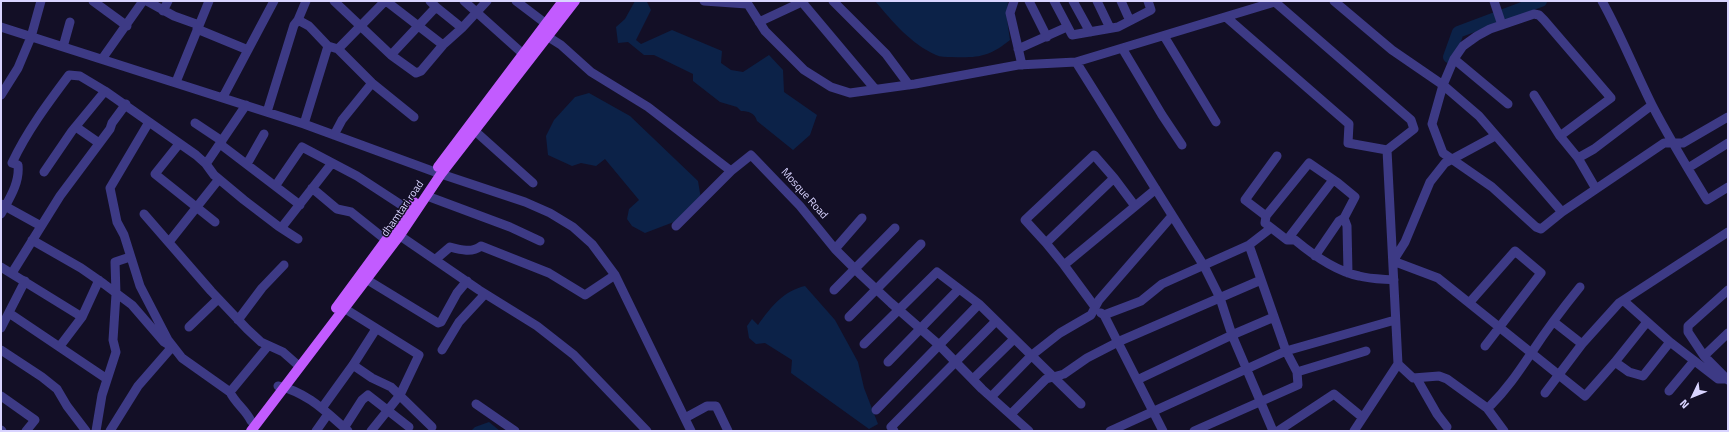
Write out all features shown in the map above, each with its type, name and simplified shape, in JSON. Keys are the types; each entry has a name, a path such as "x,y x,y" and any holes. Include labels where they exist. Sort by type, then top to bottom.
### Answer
{"main road":[{"path":"243,431 251,426 281,387 363,277 386,240 396,233 409,210 438,173 522,53 544,30 563,1"},
{"name":"dhamtari road","path":"363,277 396,233 427,196 438,173 475,131 544,30 576,1"}],"street":[{"path":"1,95 18,68 31,38 41,1"},
{"path":"93,1 127,26"},
{"path":"102,59 144,1"},
{"path":"147,1 163,11 248,50"},
{"path":"163,11 168,1"},
{"path":"176,82 209,1"},
{"path":"223,97 274,1"},
{"path":"267,112 294,24 298,20 306,1"},
{"path":"334,1 391,55 416,73 422,71 443,45 462,28 487,1"},
{"path":"338,49 386,1 443,45"},
{"path":"464,1 522,53"},
{"path":"516,1 544,30 591,72 648,107 731,171 676,226"},
{"path":"704,1 746,2 765,31 804,70 831,87 850,92 909,85 1022,65 1076,62 1122,48 1164,36 1226,17 1277,2 1411,120 1414,129 1387,150 1348,143 1349,124 1226,17"},
{"path":"759,22 803,1 875,89"},
{"path":"833,1 886,54 909,85"},
{"path":"1014,1 1010,13 1022,65"},
{"path":"1028,1 1046,37"},
{"path":"1054,1 1072,35 1118,27 1151,10 1148,1"},
{"path":"1073,1 1090,32"},
{"path":"1097,1 1110,28"},
{"path":"1121,1 1130,20"},
{"path":"1334,1 1392,50 1444,85 1480,116 1494,131 1495,136 1562,212"},
{"path":"1494,1 1502,24"},
{"path":"1602,1 1614,23 1652,105 1673,144 1707,200 1728,187"},
{"path":"391,55 418,26 433,4 462,28"},
{"path":"1560,136 1606,102 1610,98 1610,95 1539,15 1534,14 1502,24 1477,36 1464,46 1454,59 1432,124 1443,153 1492,187 1536,227 1541,229 1562,212 1664,143 1683,143 1728,117"},
{"path":"298,20 309,26 328,46 338,49 372,83 414,117"},
{"path":"63,47 70,22"},
{"path":"1,27 31,38 246,104 438,173 525,202 550,213 573,227 592,244 615,275 691,431"},
{"path":"1018,49 1067,27"},
{"path":"1164,36 1216,122"},
{"path":"304,124 328,46"},
{"path":"1122,48 1162,115 1182,145"},
{"path":"1454,59 1508,104"},
{"path":"1076,62 1204,266 1220,298 1232,334 1262,401 1273,431"},
{"path":"41,226 2,208 14,188 19,172 18,165 12,163 20,146 48,102 69,74 80,76 126,104 206,164 219,179 270,220 298,239"},
{"path":"334,135 342,120 372,83"},
{"path":"44,172 76,127 106,91"},
{"path":"1534,95 1560,136 1578,158 1596,189"},
{"path":"12,273 72,179 82,169 126,104"},
{"path":"206,164 246,104"},
{"path":"1578,158 1594,149 1652,105"},
{"path":"149,122 110,188 117,222 124,235 140,286 172,348"},
{"path":"195,123 300,205"},
{"path":"76,127 99,143"},
{"path":"475,131 534,182"},
{"path":"247,164 264,134"},
{"path":"1392,261 1406,242 1430,182 1445,163 1495,136"},
{"path":"1688,168 1728,143"},
{"path":"179,144 154,174 215,222"},
{"path":"276,185 302,147 357,176 409,210"},
{"path":"1354,431 1362,416 1398,364 1387,150"},
{"name":"Mosque Road","path":"731,171 751,155 800,206 835,249 854,268 898,310 939,345 991,397 1029,431"},
{"path":"1135,206 1094,155 1025,220 1064,265 1095,307 1104,315 1163,431"},
{"path":"1266,216 1245,200 1277,156"},
{"path":"282,227 332,163"},
{"path":"1315,256 1339,221 1344,218 1355,197 1309,163 1266,216 1265,223 1287,240 1295,240 1315,256 1348,273 1394,280"},
{"path":"1046,243 1114,178"},
{"path":"169,242 219,179"},
{"path":"1287,240 1333,180"},
{"path":"312,188 337,209 351,212 386,240"},
{"path":"1064,265 1156,189"},
{"path":"427,196 510,227 540,241"},
{"path":"144,214 238,320 261,342 283,352 297,365"},
{"path":"991,397 1032,355 1060,332 1091,315 1099,300 1172,216"},
{"path":"835,249 862,218"},
{"path":"1344,218 1348,226 1348,273"},
{"path":"834,290 894,228"},
{"path":"1104,315 1141,301 1162,284 1249,245 1272,228"},
{"path":"1545,393 1560,376 1582,344 1619,303 1728,232"},
{"path":"396,233 485,294 537,326 574,355 647,431"},
{"path":"32,240 99,280 132,305 164,342 194,368 230,392 232,399 249,416 251,426"},
{"path":"849,317 921,244"},
{"path":"1194,431 1298,385 1297,372 1286,351 1249,245"},
{"path":"436,259 450,247 464,251 476,250 481,246 549,273 585,295 615,275"},
{"path":"1470,302 1515,251 1541,273 1485,346"},
{"path":"96,431 102,395 116,352 113,340 116,294 115,262 130,257"},
{"path":"1392,261 1438,278 1500,326 1585,396 1647,322"},
{"path":"238,320 262,288 284,265"},
{"path":"1,266 82,317"},
{"path":"864,344 937,272 958,290 978,304 1054,376 1081,404"},
{"path":"363,277 438,323 441,322 457,293 466,281"},
{"path":"60,346 82,317 99,280"},
{"path":"1011,414 1046,379 1064,374 1087,358 1118,342 1261,280"},
{"path":"2,325 25,281"},
{"path":"1491,405 1527,362 1531,353 1580,287"},
{"path":"888,362 958,290"},
{"path":"1728,290 1688,326 1688,332 1704,356 1728,379"},
{"path":"442,350 459,322 485,294"},
{"path":"189,327 218,299"},
{"path":"1624,301 1694,361 1718,379 1728,379"},
{"path":"876,410 978,304"},
{"path":"341,306 419,355 400,395 371,431"},
{"path":"9,313 107,379"},
{"path":"1137,380 1232,334 1274,317"},
{"path":"1110,431 1286,351 1396,320"},
{"path":"894,431 891,427 996,321"},
{"path":"1554,322 1582,344"},
{"path":"316,431 325,411 376,329"},
{"path":"1704,356 1728,334"},
{"path":"973,379 1014,339"},
{"path":"1615,362 1629,372 1643,376 1670,342"},
{"path":"230,392 268,346"},
{"path":"110,431 138,386 172,348"},
{"path":"1,350 42,377 57,389 67,406 86,431"},
{"path":"1297,372 1366,352"},
{"path":"1669,391 1694,361"},
{"path":"1398,364 1413,378 1417,379 1439,376 1448,379 1487,408 1504,431"},
{"path":"354,365 372,378 392,387 432,427"},
{"path":"1417,379 1437,414 1447,427"},
{"path":"281,387 302,394 346,429 362,400 368,395 408,427"},
{"path":"1278,431 1334,394 1362,416"},
{"path":"1,396 35,420 26,431"},
{"path":"476,404 515,431"},
{"path":"685,418 706,406 716,406 728,431"}],"water":[{"path":"635,1 647,2 651,10 636,40 641,44 672,30 722,51 721,63 731,70 743,72 769,55 783,70 784,92 817,115 810,135 793,150 757,121 753,114 741,111 737,107 720,102 693,81 693,74 654,55 644,55 628,42 618,43 616,27 625,19"},
{"path":"875,1 1008,1 1007,19 1010,40 996,50 976,57 938,56 918,45 895,24"},
{"path":"589,93 630,116 698,181 701,199 679,220 645,233 632,226 627,219 629,209 639,200 605,159 596,166 581,163 572,166 548,155 546,136 554,120 575,97"},
{"path":"805,286 835,320 858,362 864,388 878,424 869,429 791,373 792,360 765,343 756,344 749,338 747,326 752,319 758,325 767,312 784,296 797,288"},
{"path":"489,422 500,431 471,431 475,427"}],"waterway":[{"path":"1449,57 1458,32 1541,1"}]}
